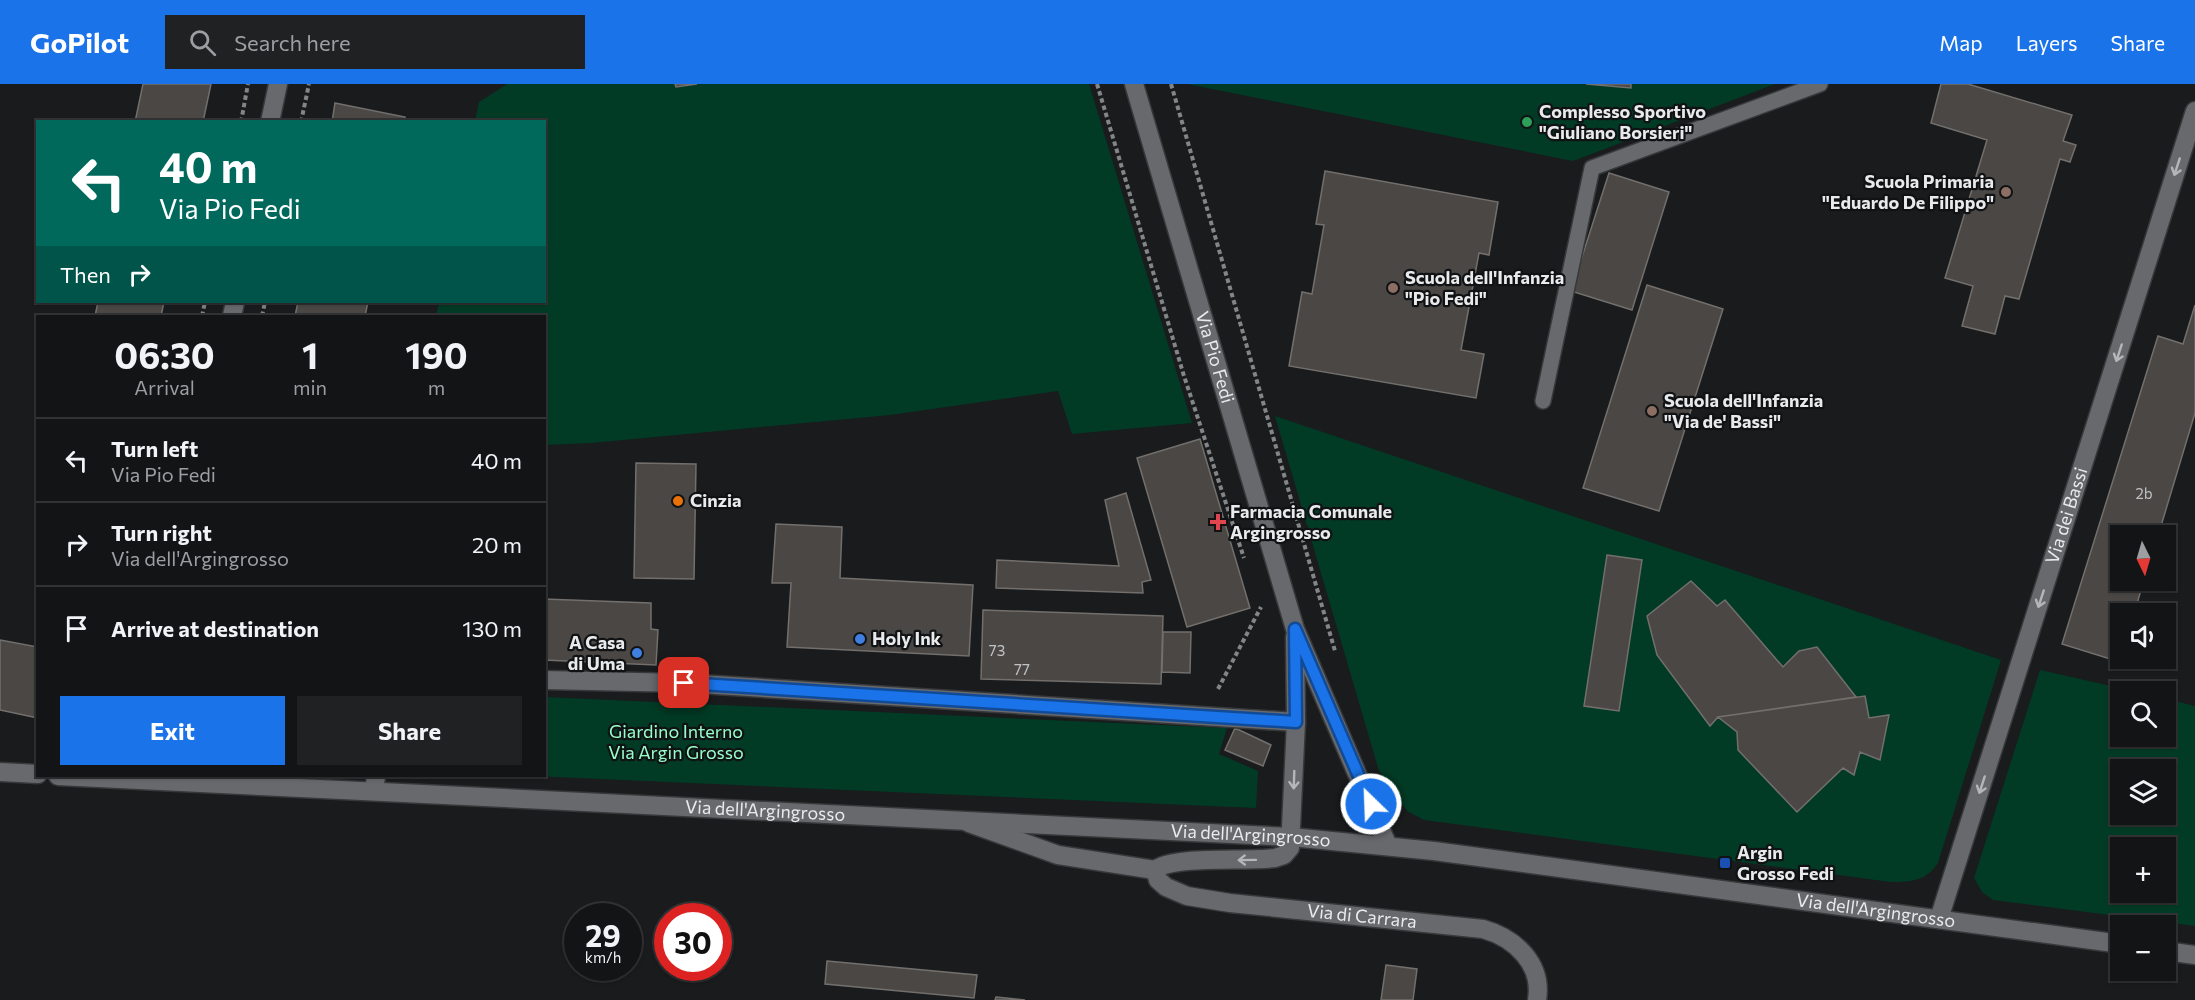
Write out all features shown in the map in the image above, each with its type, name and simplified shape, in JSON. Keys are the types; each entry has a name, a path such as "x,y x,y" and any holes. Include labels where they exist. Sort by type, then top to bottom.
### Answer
{"street":[{"path":"270,120 278,84"},
{"name":"Via Pio Fedi","path":"1134,84 1295,629 1388,846"},
{"name":"Via dei Bassi","path":"1939,919 2195,111"},
{"name":"Via Pio Fedi","path":"1291,837 1296,722 1295,629"},
{"path":"546,680 684,683 1296,722"},
{"path":"0,772 36,774"},
{"name":"Via dell'Argingrosso","path":"100,777 375,783 964,821 1291,837 1388,846 2110,942"},
{"path":"964,821 1058,855 1155,870 1162,864 1180,862 1279,857 1290,848 1291,837"},
{"name":"Via di Carrara","path":"1155,870 1158,880 1166,887 1187,896 1230,903 1483,930 1503,935 1518,946 1530,961 1535,973 1537,1000"},
{"path":"2176,952 2195,954"}],"lane":[{"path":"1543,401 1592,168 1820,84"}],"path":[{"path":"241,120 248,84"},
{"path":"301,120 309,84"},
{"path":"1097,84 1184,376 1247,564"},
{"path":"1171,84 1337,660"},
{"path":"1218,688 1262,608 1258,597"}],"green space":[{"path":"507,84 1089,84 1192,423 1072,434 1058,391 890,415 591,443 546,445 546,315 436,315 439,303 546,303 546,120 475,120 479,102"},
{"name":"Complesso Sportivo \"Giuliano Borsieri\"","path":"1187,84 1775,84 1573,161"},
{"path":"1275,416 2001,660 1938,863 1923,877 1905,882 1891,882 1424,820 1407,811 1379,771"},
{"path":"2040,670 2110,686 2110,747 2176,747 2176,701 2195,706 2195,926 2176,924 2176,915 2110,915 1993,900 1982,892 1974,878"},
{"name":"Giardino Interno Via Argin Grosso","path":"546,697 1227,728 1219,754 1258,771 1256,808 546,777"}],"building":[{"path":"143,84 211,84 203,120 135,120"},
{"path":"675,84 697,84 676,87"},
{"path":"1586,84 1631,84 1631,88"},
{"path":"1941,84 1968,84 2072,115 2063,141 2076,145 2070,162 2060,159 2019,299 2005,296 1995,334 1962,326 1973,286 1945,278 1987,140 1931,123"},
{"path":"335,103 405,117 404,120 332,120"},
{"path":"1325,171 1498,202 1489,255 1479,253 1461,350 1484,354 1476,398 1289,366 1302,292 1312,294 1324,225 1316,224"},
{"path":"1609,173 1669,192 1632,310 1571,291"},
{"path":"1647,285 1723,309 1659,511 1583,488"},
{"path":"98,303 164,303 161,315 95,315"},
{"path":"298,303 368,303 365,315 295,315"},
{"path":"2195,305 2195,413 2161,525 2110,525 2110,591 2141,591 2137,603 2110,603 2110,659 2062,644 2158,336 2183,344"},
{"path":"1200,439 1250,608 1187,627 1137,458"},
{"path":"636,463 696,464 694,579 634,578"},
{"path":"1126,493 1151,580 1142,582 1143,593 996,588 997,560 1119,566 1105,500"},
{"path":"776,524 842,527 840,578 973,585 969,656 787,647 791,583 772,583"},
{"path":"1607,555 1642,560 1619,711 1584,706"},
{"path":"1691,581 1717,606 1725,600 1783,667 1799,651 1817,647 1856,697 1718,717 1710,726 1657,655 1647,616"},
{"path":"546,599 651,603 651,629 658,630 656,665 546,660"},
{"path":"983,610 1163,616 1161,684 981,679"},
{"path":"1163,632 1191,632 1190,673 1162,672"},
{"path":"0,640 36,647 36,718 0,710"},
{"path":"1865,696 1869,718 1889,715 1880,760 1860,752 1854,775 1843,768 1797,812 1738,750 1737,732 1718,717"},
{"path":"1235,728 1271,745 1263,766 1225,750"},
{"path":"827,961 977,975 974,998 825,984"},
{"path":"1386,965 1417,969 1413,1000 1381,1000"},
{"path":"996,997 1025,1000 995,1000"}],"place":[{"name":"Complesso Sportivo \"Giuliano Borsieri\"","path":"1527,122"},
{"name":"Scuola Primaria \"Eduardo De Filippo\"","path":"2006,192"},
{"name":"Scuola dell'Infanzia \"Pio Fedi\"","path":"1393,288"},
{"name":"Scuola dell'Infanzia \"Via de' Bassi\"","path":"1652,411"},
{"name":"Cinzia","path":"678,501"},
{"name":"Farmacia Comunale Argingrosso","path":"1218,522"},
{"name":"Holy Ink","path":"860,639"},
{"name":"A Casa di Uma","path":"637,653"},
{"name":"Argin Grosso Fedi","path":"1725,863"}],"route":[{"path":"684,683 1296,722 1295,629 1371,804"}]}
